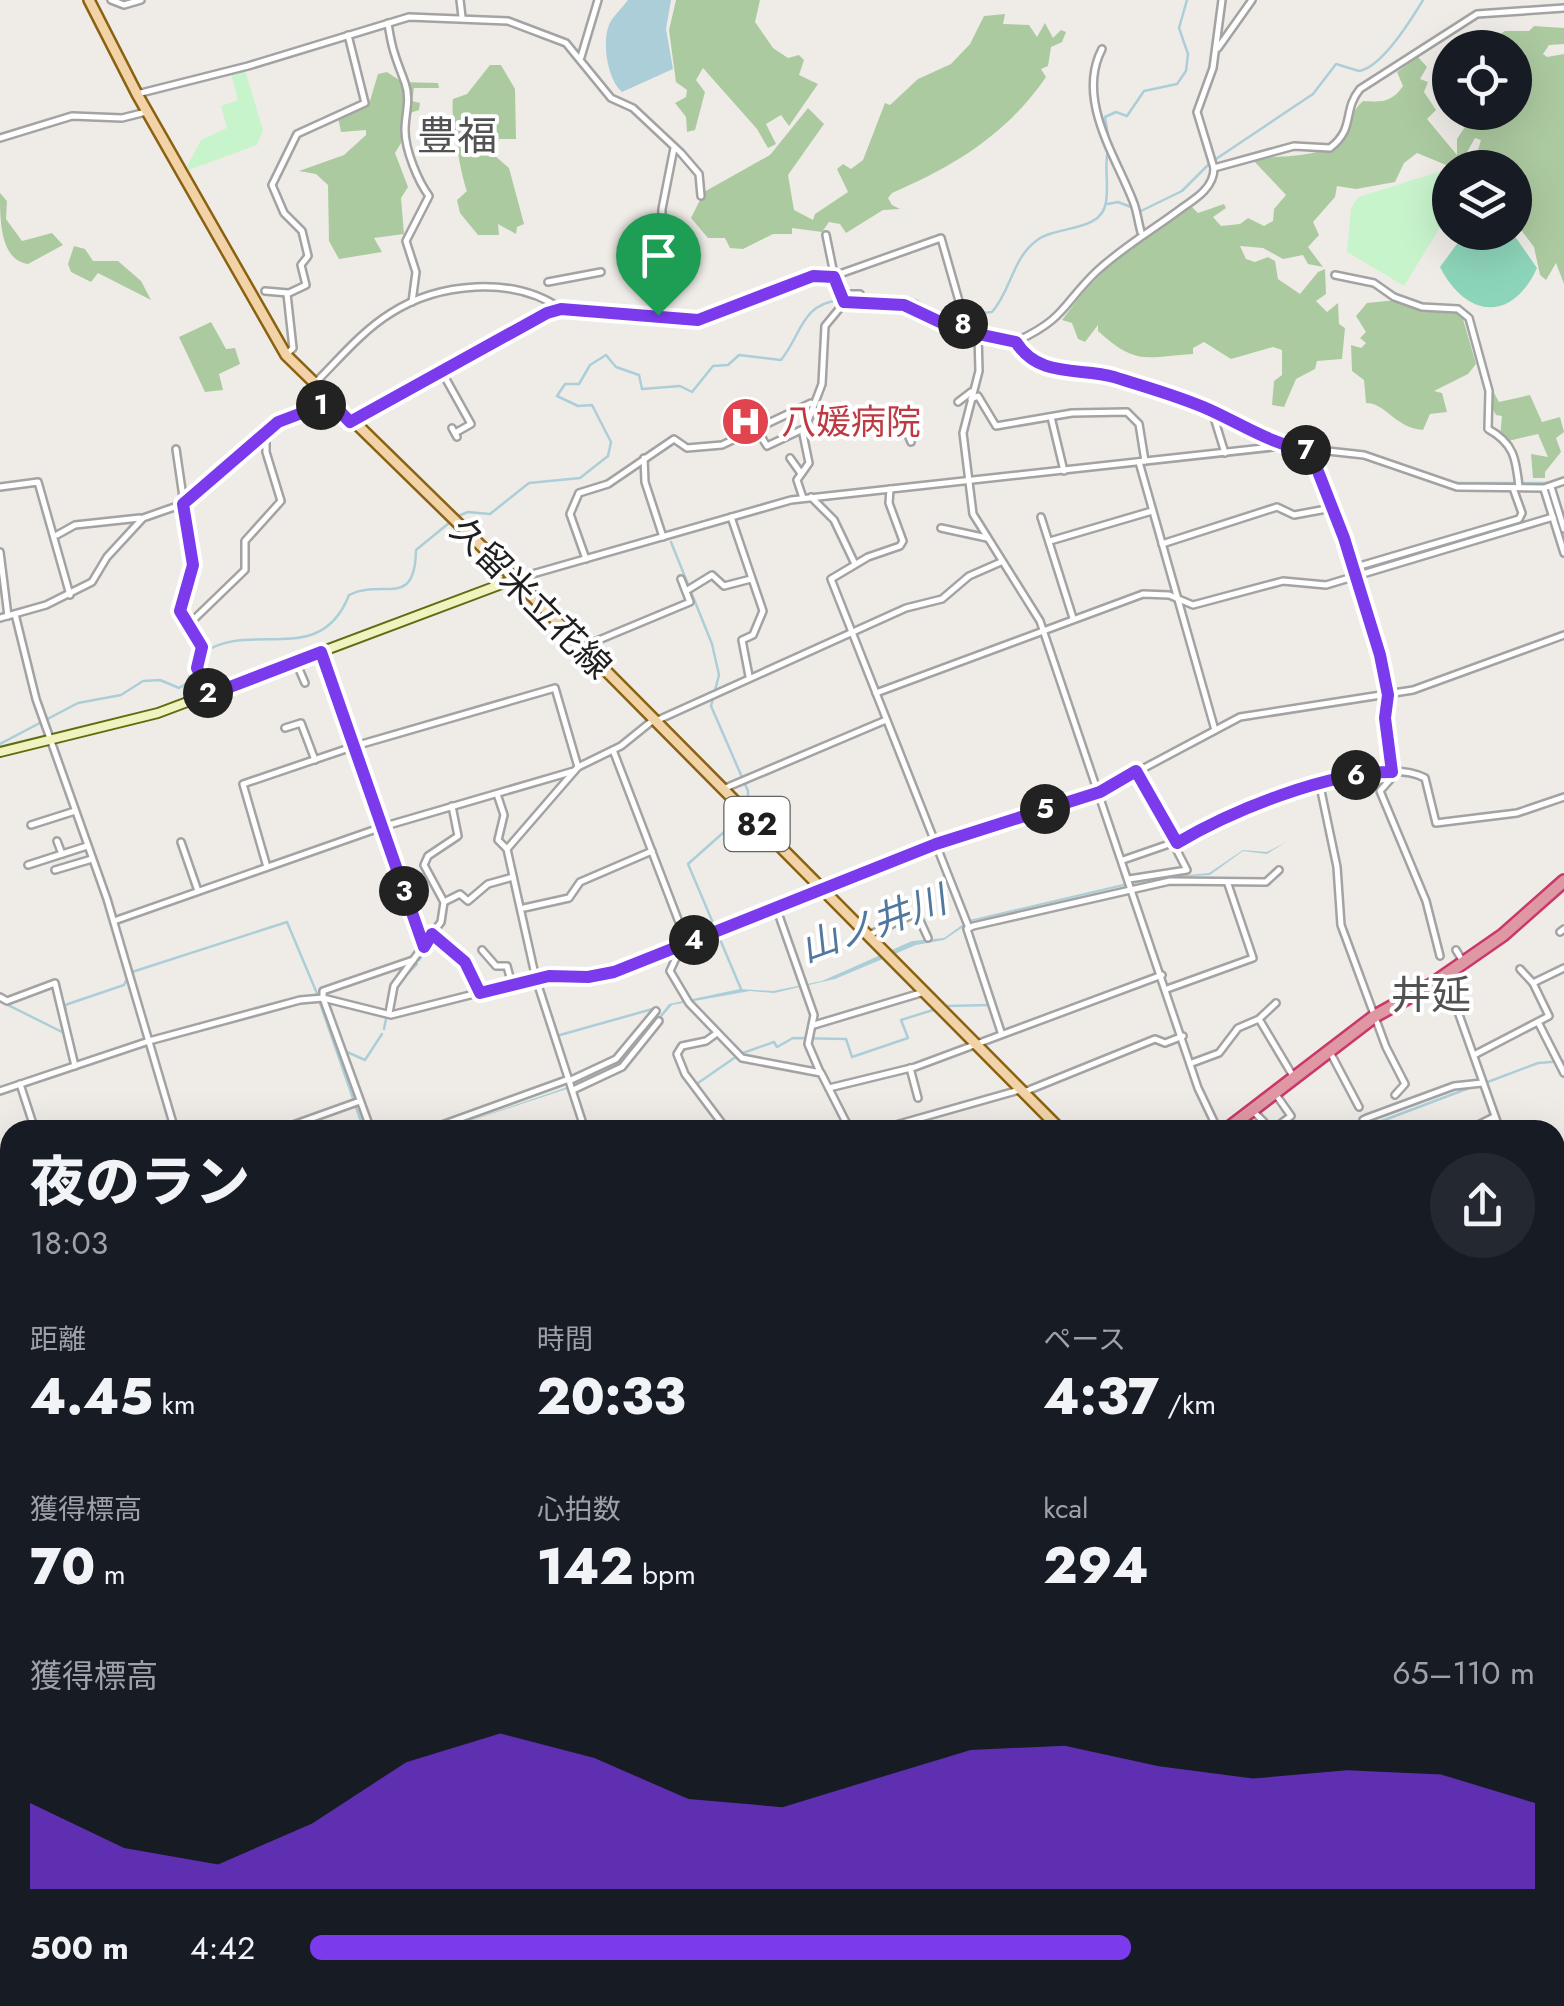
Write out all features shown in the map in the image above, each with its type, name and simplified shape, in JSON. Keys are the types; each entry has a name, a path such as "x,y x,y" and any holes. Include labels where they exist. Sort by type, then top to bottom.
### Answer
{"highway":[{"path":"1245,1120 1252,1110 1375,1016 1445,976 1504,935 1564,882"}],"main road":[{"name":"久留米立花線","path":"89,0 136,94 286,355 350,422 515,579 1051,1120"}],"street":[{"path":"111,0 124,5 141,0"},
{"path":"460,0 462,17"},
{"path":"580,57 598,0"},
{"path":"1016,342 1061,316 1093,274 1141,232 1204,191 1214,177 1197,112 1216,50 1222,0"},
{"path":"1216,50 1252,0"},
{"path":"1214,168 1294,146 1330,148 1347,132 1352,104 1360,89 1477,14 1564,8"},
{"path":"136,94 409,17 508,21 548,33 580,57 611,98 634,108 699,174 701,196"},
{"path":"388,23 394,67 404,82 408,103 405,137 419,182 429,196 406,241 416,272 412,302"},
{"path":"266,291 277,288 288,292 306,285 301,265 308,256 302,231 284,213 272,185 297,134 365,103 348,35"},
{"path":"1102,49 1094,64 1098,132 1135,205 1141,232"},
{"path":"0,138 72,116 122,118 146,112"},
{"path":"658,315 670,282 662,255 662,209 674,148"},
{"path":"826,235 834,276 844,298"},
{"path":"313,385 371,328 412,302 490,284 561,309 626,318 658,315 707,319 813,276 834,276 940,238 959,301 960,323"},
{"path":"548,282 601,272"},
{"path":"876,694 1143,594 1200,605 1284,581 1312,587 1519,518 1522,513 1516,488 1516,454 1504,438 1488,429 1489,391 1469,318 1458,309 1422,307 1394,297 1374,284 1335,275"},
{"path":"286,355 293,348 288,292"},
{"path":"855,564 834,520 807,498 797,480 808,463 803,430 822,384 825,326 844,298 860,294"},
{"path":"844,298 904,305 940,322 975,327 978,334 974,390 963,433 973,514 1043,629 1214,1120"},
{"path":"350,422 527,321 561,309"},
{"path":"978,334 1016,342 1025,354 1062,373 1105,375 1212,411 1282,446 1364,455 1457,487 1548,488 1564,481"},
{"path":"440,369 470,424 455,432"},
{"path":"958,402 974,390"},
{"path":"971,398 978,396 996,426 1052,416 1126,412 1139,424 1152,510 1214,730"},
{"path":"57,536 75,525 143,518 183,504 278,422 296,412 331,402"},
{"path":"586,560 571,526 574,500 579,493 608,484 674,439 687,448 722,444 811,403"},
{"path":"1212,411 1225,453"},
{"path":"1052,416 1064,470"},
{"path":"903,423 912,442"},
{"path":"756,428 767,446 803,430"},
{"path":"186,626 245,570 245,541 281,501 269,464 266,436"},
{"path":"0,752 133,720 209,695 515,579 807,498 1282,446"},
{"path":"176,450 193,565 180,611 202,647 197,668 209,695"},
{"path":"1310,451 1354,572 1388,695 1385,718 1394,772 1380,791 1426,901 1440,956"},
{"path":"645,456 645,482 663,537"},
{"path":"790,458 801,473"},
{"path":"0,487 38,482 57,536 70,595"},
{"path":"1548,488 1564,553"},
{"path":"1548,488 1564,529"},
{"path":"890,489 889,503 903,541 831,579 970,928 1001,1032"},
{"path":"1162,544 1277,507 1294,515 1332,508"},
{"path":"1050,541 1152,510"},
{"path":"1354,572 1553,516"},
{"path":"731,517 764,617 753,635 742,640 749,676"},
{"path":"1042,517 1073,618"},
{"path":"8,616 70,595 92,582 107,556 143,518"},
{"path":"941,528 987,538"},
{"path":"0,552 8,616 114,921 172,1120"},
{"path":"114,921 382,827 576,769 654,721 906,608 946,596 969,576 1001,562"},
{"path":"686,591 712,575 724,586 751,579"},
{"path":"581,647 690,602 681,579"},
{"path":"0,1091 149,1041 300,1000 323,998 389,1013 536,979 599,976 936,844 1100,792 1214,730 1258,712 1388,695 1564,635"},
{"path":"321,652 424,947"},
{"path":"296,662 305,683"},
{"path":"268,867 242,784 355,746 554,688 576,769"},
{"path":"723,790 887,720"},
{"path":"285,728 302,723 314,760"},
{"path":"612,750 684,944"},
{"path":"507,849 576,769"},
{"path":"1129,879 1187,870 1176,842 1136,771"},
{"path":"1123,860 1176,842 1264,800 1364,772 1425,778 1436,823 1518,813 1564,797"},
{"path":"1320,786 1338,867 1340,917 1375,1016 1405,1084 1394,1094 1403,1107"},
{"path":"497,794 504,815 498,840 507,849 524,908 536,979 580,1120"},
{"path":"389,1013 394,986 441,922 444,902 424,865 428,856 458,836 452,806"},
{"path":"31,824 75,812"},
{"path":"57,841 62,854"},
{"path":"181,842 198,892"},
{"path":"31,853 31,864 87,846"},
{"path":"524,908 569,898 580,882 652,851"},
{"path":"55,870 92,859"},
{"path":"970,928 1170,881 1266,882 1279,870"},
{"path":"444,902 460,894 468,901 488,884 513,877"},
{"path":"1167,989 1254,958 1228,884"},
{"path":"776,909 814,1024 808,1044 845,1120"},
{"path":"868,936 916,912 928,938"},
{"path":"432,934 465,962 480,993"},
{"path":"684,944 671,964 673,982 717,1033 748,1062 820,1072"},
{"path":"482,950 496,966 507,966 512,985"},
{"path":"1456,950 1462,960"},
{"path":"367,1120 323,991 416,960"},
{"path":"1533,983 1564,968"},
{"path":"1474,1055 1548,1016 1533,983 1520,969"},
{"path":"54,970 75,1066"},
{"path":"830,1088 910,1067 1162,975"},
{"path":"1445,976 1495,1120"},
{"path":"0,996 8,1000 55,983"},
{"path":"814,1024 924,992"},
{"path":"1192,1063 1219,1054 1238,1028 1259,1019 1276,1003"},
{"path":"456,1120 570,1080 616,1059 656,1011"},
{"path":"1259,1019 1264,1020 1294,1078"},
{"path":"573,1090 622,1067 647,1041 659,1020"},
{"path":"1538,1022 1564,1073"},
{"path":"717,1033 706,1041 682,1046 677,1054 685,1074 718,1120"},
{"path":"923,1120 1022,1090 1155,1039 1165,1043 1182,1036"},
{"path":"1329,1052 1358,1107"},
{"path":"910,1067 918,1098"},
{"path":"1363,1120 1454,1086 1482,1083"},
{"path":"20,1084 32,1120"},
{"path":"1275,1093 1290,1116 1285,1120"},
{"path":"305,1120 360,1100"},
{"path":"1252,1110 1262,1120"},
{"path":"1488,1120 1494,1117"}],"green space":[{"path":"676,0 760,0 755,22 773,48 788,58 799,55 804,60 799,75 818,84 789,126 781,115 766,124 776,144 768,148 757,129 703,68 696,80 705,92 695,130 687,132 686,117 675,103 686,97 687,90 676,82 669,30"},
{"path":"1005,14 1003,24 1029,25 1037,37 1045,23 1053,38 1061,30 1066,32 1062,42 1051,47 1048,66 1041,69 1046,77 997,132 937,172 892,193 888,198 900,209 883,210 846,233 840,224 829,222 822,232 792,228 792,234 773,234 743,249 730,248 725,238 708,238 691,218 704,192 770,155 808,108 824,124 788,175 794,210 813,220 815,214 848,192 837,169 843,164 851,169 863,160 885,103 890,105 918,79 951,64 970,44 984,16"},
{"path":"1534,26 1564,28 1564,44 1549,45 1543,54 1564,54 1564,284 1556,263 1546,280 1540,275 1532,244 1532,150 1478,150 1481,140 1475,138 1468,150 1457,150 1457,139 1463,130 1532,130 1530,30"},
{"path":"1418,57 1427,67 1420,79 1428,82 1424,92 1432,104 1432,114 1427,119 1432,130 1453,150 1432,150 1432,159 1417,153 1404,163 1395,182 1356,189 1337,186 1335,197 1313,222 1319,235 1308,247 1323,267 1308,264 1303,255 1283,259 1263,248 1240,246 1246,259 1255,262 1268,257 1275,261 1278,279 1300,294 1325,269 1326,294 1316,301 1327,312 1338,303 1339,324 1345,328 1342,359 1317,361 1315,369 1296,379 1284,407 1272,405 1274,381 1282,375 1282,350 1273,347 1231,359 1204,342 1193,348 1193,354 1142,357 1111,342 1098,331 1098,325 1085,342 1078,339 1072,323 1062,320 1091,284 1121,256 1192,207 1198,213 1224,204 1226,208 1213,217 1221,226 1240,224 1248,218 1264,226 1273,221 1274,209 1286,195 1253,160 1309,154 1329,147 1341,136 1363,101 1386,100 1399,92 1403,86 1397,72"},
{"path":"490,65 501,65 515,89 516,139 499,139 494,155 509,168 524,224 517,227 516,234 498,224 499,235 478,235 460,213 457,200 467,191 453,99 467,94"},
{"path":"245,70 263,130 257,145 189,170 187,166 201,140 227,128 221,106 238,100 231,74"},
{"path":"387,72 402,82 438,83 439,88 414,88 412,101 420,103 419,110 404,115 401,143 395,153 408,187 401,198 404,234 374,238 382,252 339,259 329,241 328,185 316,174 299,171 344,155 366,135 366,130 341,132 338,117 369,104 378,74"},
{"path":"1432,174 1432,240 1404,286 1347,252 1351,208 1358,197"},
{"path":"0,193 7,201 6,219 22,241 52,233 63,245 28,264 19,261 4,237"},
{"path":"74,246 85,249 93,261 118,261 141,281 151,300 98,273 91,282 71,272 68,264"},
{"path":"1452,250 1524,250 1537,268 1515,298 1489,307 1463,296 1440,267"},
{"path":"1397,300 1461,312 1476,364 1468,374 1434,391 1442,393 1447,412 1430,414 1423,430 1405,425 1366,403 1364,380 1352,371 1351,345 1361,348 1366,343 1360,338 1366,332 1356,316 1367,303"},
{"path":"211,322 226,349 235,348 240,364 219,374 223,390 205,392 179,337"},
{"path":"1493,391 1499,402 1530,395 1542,422 1560,417 1564,432 1556,438 1561,452 1545,472 1545,478 1533,478 1531,454 1548,457 1538,434 1504,442 1500,437 1502,416 1496,415 1489,403"}],"water":[{"path":"628,0 671,0 666,29 673,69 622,92 609,70 606,41 610,22"},
{"path":"1286,842 1267,854 1243,851 1210,875 1159,878 972,921 944,940 916,945 835,979 774,993 750,991 672,1005 619,1067 594,1080 472,1120 602,1075 637,1044 669,1004 740,989 773,991 822,981 912,941 944,938 969,920 1144,879 1209,873 1243,850 1267,852"}],"waterway":[{"path":"1109,141 1105,117 1116,112 1127,116 1144,91 1177,84 1186,71 1188,54 1179,28 1187,0"},
{"path":"1108,204 1118,202 1141,211 1182,191 1210,163 1313,94 1336,64 1359,71 1377,61 1423,0"},
{"path":"888,302 916,300 943,317 992,312 1028,248 1044,236 1087,224 1103,212 1108,149"},
{"path":"458,516 468,512 490,514 529,483 580,478 608,456 611,442 592,405 578,406 557,396 565,384 579,384 590,365 606,355 616,367 639,375 642,389 680,386 692,392 713,366 728,365 739,355 781,360 810,314 817,307 840,300"},
{"path":"1128,379 1143,384"},
{"path":"1183,397 1285,444"},
{"path":"1348,451 1374,456"},
{"path":"1452,483 1549,483"},
{"path":"202,654 241,640 302,637 320,631 336,618 349,595 403,586 410,580 416,550 449,523"},
{"path":"671,542 712,644 719,675 711,706 748,791 748,812"},
{"path":"0,744 78,703 121,695 143,681 160,680 179,688 187,683 196,659"},
{"path":"741,989 688,864 742,816"},
{"path":"132,972 287,922 318,996"},
{"path":"419,960 433,939"},
{"path":"401,980 417,964"},
{"path":"68,1029 65,1005 124,985 127,979"},
{"path":"395,1000 397,987"},
{"path":"0,1001 64,1033"},
{"path":"320,1003 361,1120"},
{"path":"947,1006 989,1005"},
{"path":"560,1035 656,1008"},
{"path":"698,1088 698,1083 740,1054 774,1042 777,1047 793,1038 846,1039 852,1057 908,1038 901,1020 933,1010"},
{"path":"384,1029 386,1019"},
{"path":"347,1052 365,1060 382,1034"},
{"path":"1485,1083 1538,1063 1564,1061"},
{"path":"1384,1120 1477,1085"}],"place":[{"name":"八媛病院","path":"746,422"}],"district":[{"name":"豊福","path":"457,136"},
{"name":"井延","path":"1431,995"}],"route":[{"path":"813,276 834,277 844,293 844,302 904,305 940,322 975,327 978,334 1016,342 1025,354 1062,373 1105,375 1177,397 1282,446 1310,451 1344,538 1380,655 1388,695 1385,718 1392,772 1364,772 1264,800 1177,843 1136,771 1100,792 936,844 614,972 588,977 549,976 480,993 465,962 432,934 424,947 321,652 209,695 197,668 202,647 180,611 193,565 183,504 278,422 331,402 350,422 486,343 547,313 561,309 626,318 658,315 707,319 813,276"}],"water label":[{"name":"山ノ井川","path":"873,924"}]}
